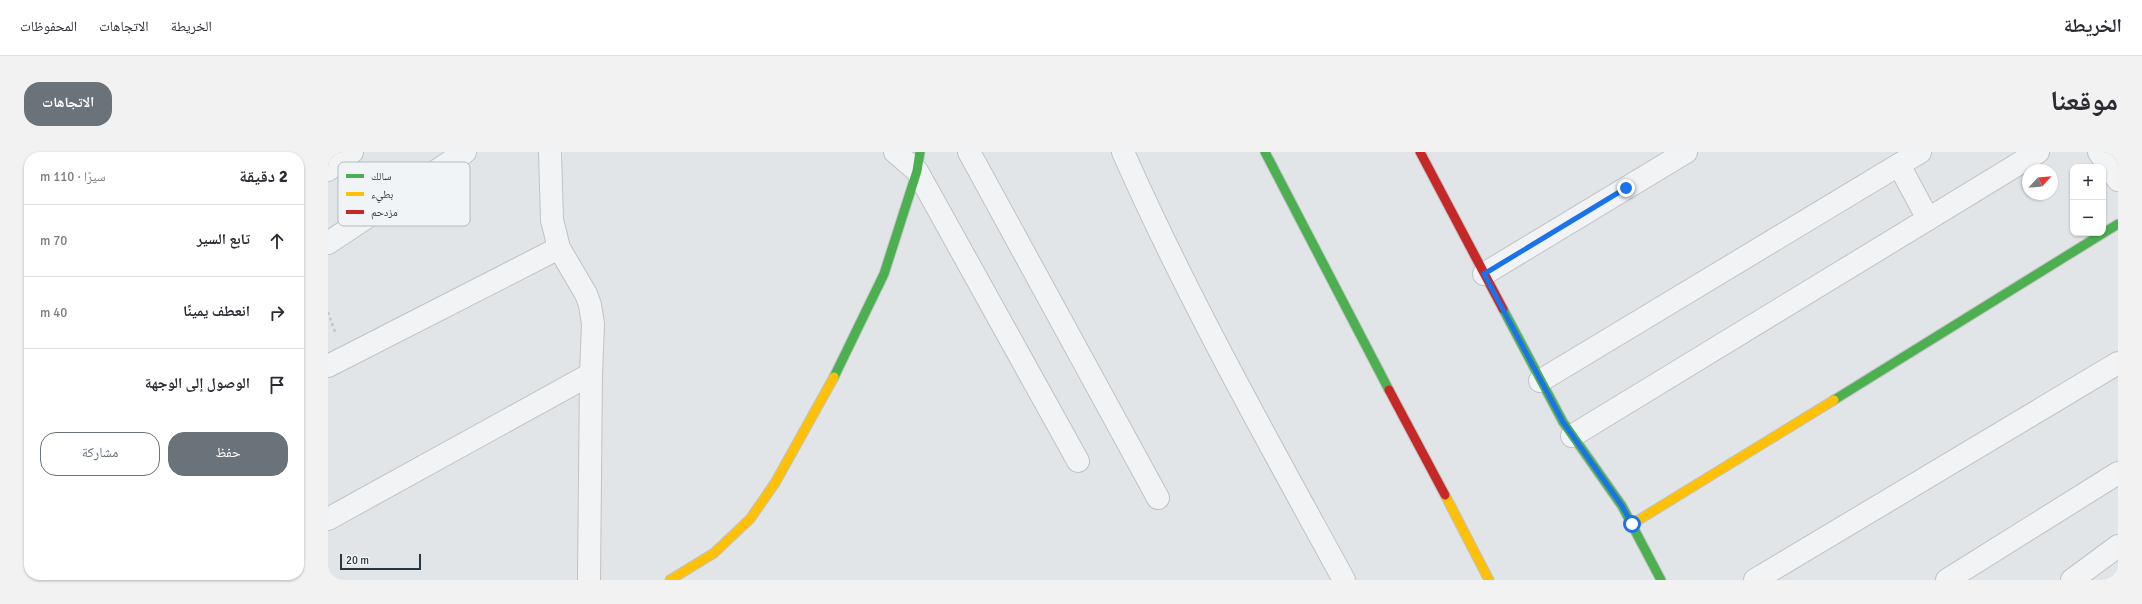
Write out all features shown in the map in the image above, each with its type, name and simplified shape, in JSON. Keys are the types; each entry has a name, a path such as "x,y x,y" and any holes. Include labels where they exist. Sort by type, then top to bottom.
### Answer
{"street":[{"path":"339,162 352,152"},
{"path":"450,162 465,152"},
{"path":"550,152 552,220 559,248 586,294 590,304 593,324 591,374 589,580"},
{"path":"895,152 919,161 1078,461"},
{"path":"969,152 1158,498"},
{"path":"1123,152 1192,295 1265,436 1344,580"},
{"path":"1265,152 1489,580"},
{"path":"1420,152 1540,381 1572,436 1622,506 1661,580"},
{"path":"1484,274 1686,152"},
{"path":"1540,381 1920,152"},
{"path":"1572,436 2038,152"},
{"path":"2099,152 2118,180"},
{"path":"670,580 714,553 750,519 775,483 846,356 881,281 919,161"},
{"path":"328,170 338,162"},
{"path":"1899,166 1928,219"},
{"path":"1632,524 2118,224"},
{"path":"328,243 354,226"},
{"path":"328,366 559,248"},
{"path":"1755,580 2118,363"},
{"path":"328,519 591,374"},
{"path":"1947,580 2118,473"},
{"path":"2072,580 2118,546"}],"traffic: fast":[{"path":"834,377 884,274 917,171 920,152"},
{"path":"1265,152 1389,390"},
{"path":"1834,400 2118,224"},
{"path":"1503,309 1563,422 1622,506 1661,580"}],"traffic: slow":[{"path":"670,580 714,553 750,519 775,483 834,377"},
{"path":"1632,524 1834,400"},
{"path":"1445,495 1489,580"}],"traffic: jam":[{"path":"1420,152 1503,309"},
{"path":"1389,390 1445,495"}],"route":[{"path":"1626,188 1484,274 1563,422 1622,506 1632,524"}]}
